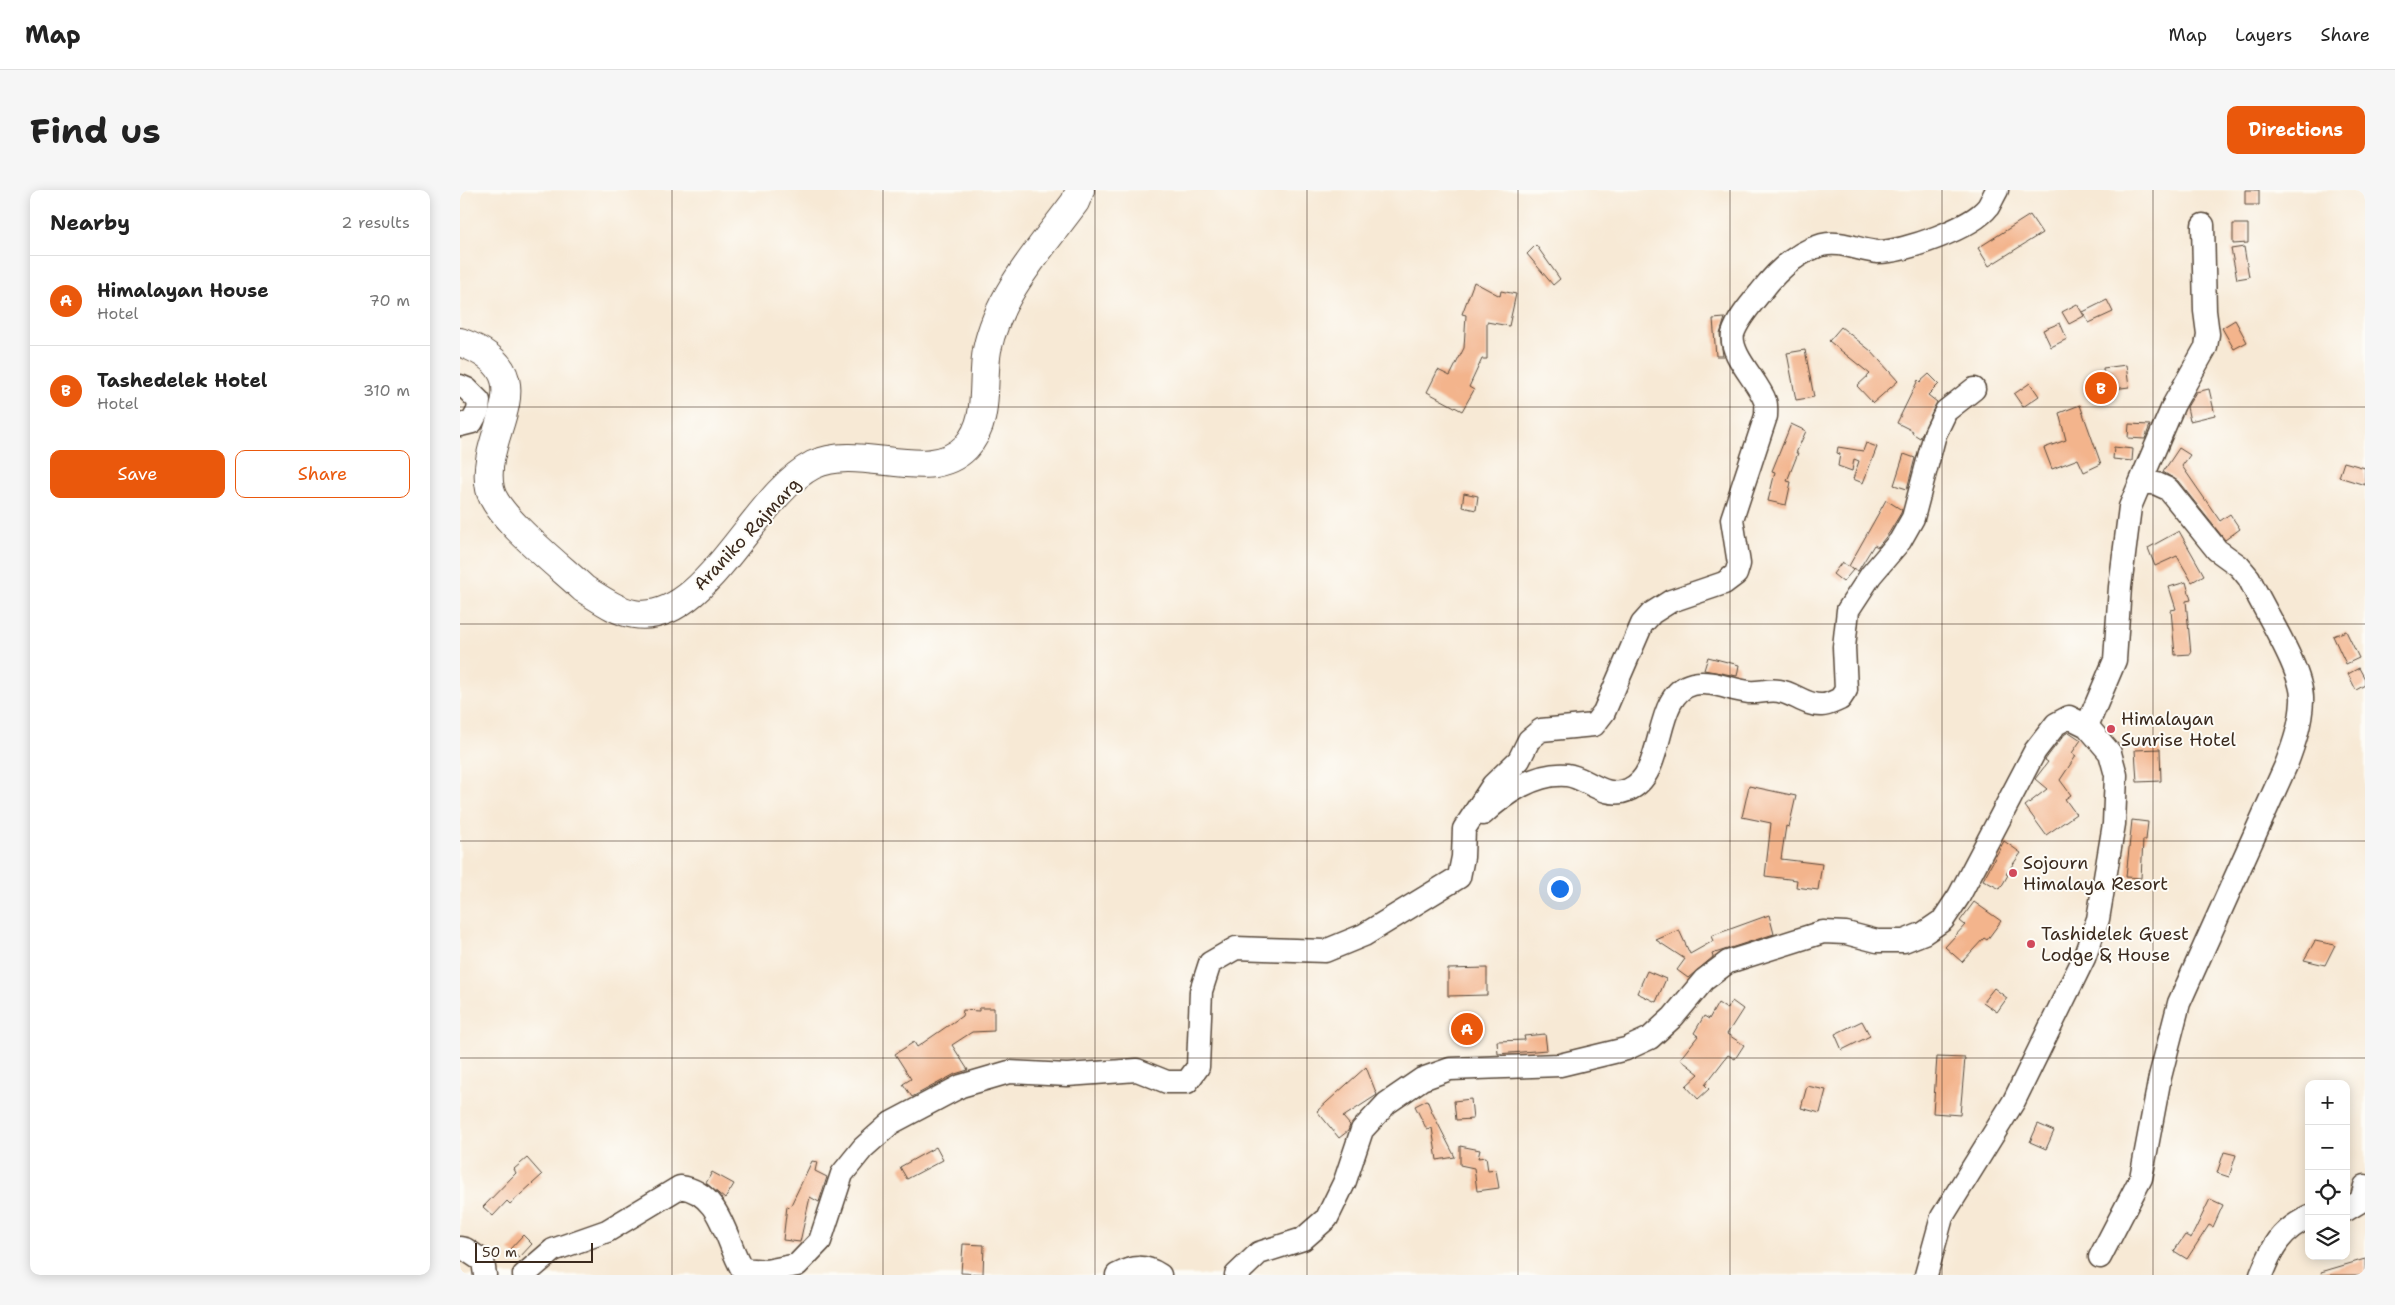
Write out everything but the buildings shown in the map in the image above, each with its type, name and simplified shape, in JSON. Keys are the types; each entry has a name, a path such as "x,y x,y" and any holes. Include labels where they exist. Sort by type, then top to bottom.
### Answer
{"highway":[{"name":"Araniko Rajmarg","path":"460,342 474,347 492,358 504,376 507,392 502,424 493,446 490,472 490,490 500,510 584,589 597,597 617,609 634,614 666,611 682,604 704,583 787,485 814,465 843,458 862,457 921,464 945,461 964,448 978,432 983,411 983,376 987,349 995,324 1010,291 1075,202 1080,190"}],"street":[{"path":"524,1275 553,1250 607,1231 680,1187 692,1188 703,1196 723,1221 732,1252 742,1269 766,1271 797,1265 820,1242 842,1174 863,1148 891,1122 961,1086 1009,1072 1067,1075 1137,1070 1168,1082 1188,1082 1198,1067 1201,990 1210,963 1236,948 1325,951 1364,935 1459,877 1463,857 1464,829 1493,785 1519,760 1529,740 1541,730 1594,724 1604,712 1642,624 1652,613 1671,601 1724,583 1736,574 1740,564 1732,519 1766,416 1766,403 1744,366 1733,342 1734,332 1749,307 1773,276 1798,256 1823,244 1844,244 1876,252 1900,251 1966,225 1987,208 1997,190"},
{"path":"2087,726 2115,660 2120,587 2130,508 2174,404 2206,347 2208,334 2205,311 2203,225"},
{"path":"460,386 467,389 479,401 478,412 472,422 460,425"},
{"path":"1463,857 1482,815 1503,796 1544,778 1568,775 1590,786 1613,792 1628,790 1640,782 1653,759 1670,704 1678,693 1692,684 1715,683 1731,689 1751,692 1780,691 1804,702 1822,705 1840,700 1846,690 1844,647 1848,610 1870,575 1900,541 1913,518 1935,434 1946,411 1974,389"},
{"path":"2100,1257 2141,1178 2160,1077 2179,1003 2286,765 2298,733 2302,700 2299,677 2249,578 2238,566 2217,550 2168,489 2157,484 2141,481"},
{"path":"1236,1275 1259,1254 1303,1239 1327,1218 1344,1182 1362,1130 1388,1103 1422,1079 1450,1069 1560,1065 1626,1049 1650,1038 1674,1017 1704,980 1728,962 1823,932 1846,933 1877,941 1904,941 1924,933 1942,920 1959,896 2036,751 2056,724 2069,717 2087,726 2110,754 2116,775 2114,824 2098,919 2084,958 2014,1101 1942,1217 1926,1275"},
{"path":"2350,1208 2362,1200 2365,1186"},
{"path":"2261,1275 2271,1251 2291,1225 2305,1219"},
{"path":"460,1248 465,1249 484,1261 485,1275"},
{"path":"1117,1275 1128,1269 1144,1266 1160,1275"}],"place":[{"name":"Tashedelek Hotel","path":"2101,388"},
{"name":"Himalayan Sunrise Hotel","path":"2111,729"},
{"name":"Sojourn Himalaya Resort","path":"2013,873"},
{"name":"Tashidelek Guest Lodge & House","path":"2031,944"},
{"name":"Himalayan House","path":"1467,1029"}]}
